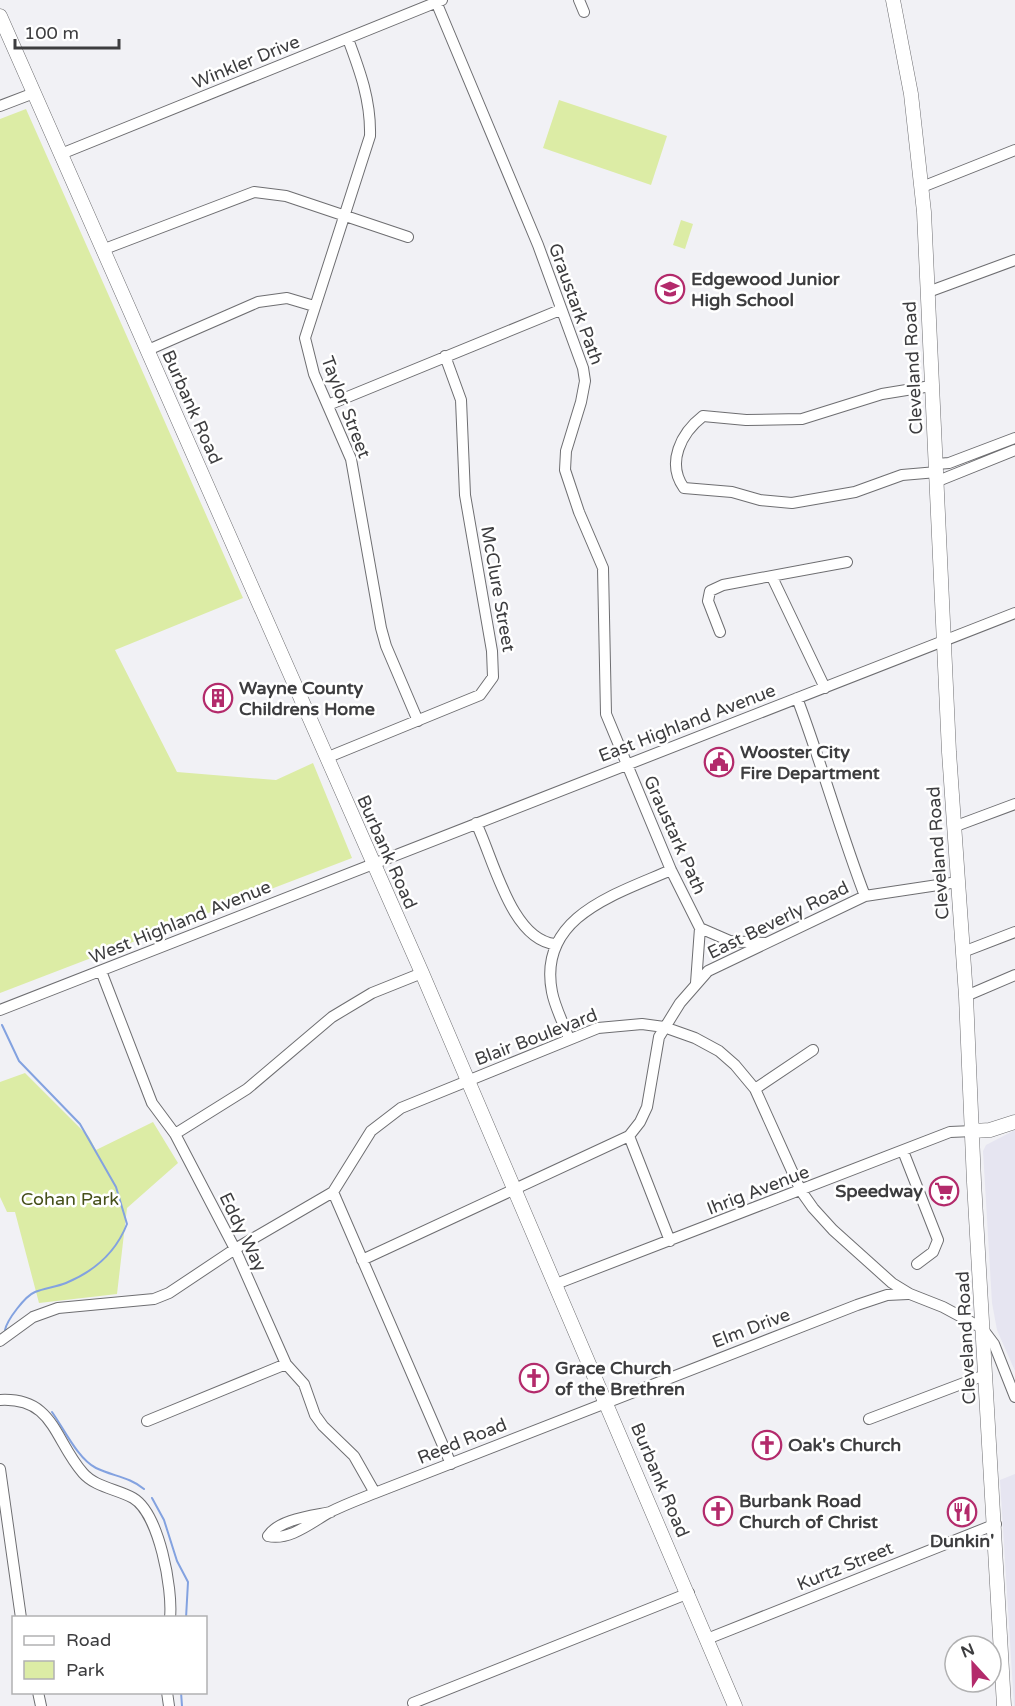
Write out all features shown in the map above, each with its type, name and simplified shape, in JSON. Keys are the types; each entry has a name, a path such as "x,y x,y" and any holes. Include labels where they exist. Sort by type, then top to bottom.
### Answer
{"main road":[{"name":"Cleveland Road","path":"893,0 908,71 922,187 944,641 966,996 982,1328 996,1524 1004,1706"},
{"name":"Burbank Road","path":"0,16 371,864 422,974 688,1591 731,1705"},
{"path":"973,1131 990,1130 1015,1122"}],"street":[{"path":"579,0 584,12"},
{"name":"Winkler Drive","path":"61,154 439,2"},
{"name":"Graustark Path","path":"439,2 538,245 583,368 585,381 566,452 566,470 579,512 603,568 604,702 625,765 671,870 700,928"},
{"name":"Taylor Street","path":"348,39 367,93 370,136 307,327 307,350 351,459 386,646 418,721"},
{"path":"0,106 34,93"},
{"path":"922,187 1015,150"},
{"path":"102,250 254,192 286,196 408,237"},
{"path":"928,292 1015,260"},
{"path":"148,350 258,302 287,298 314,306"},
{"path":"328,405 560,310"},
{"name":"McClure Street","path":"326,758 480,695 493,677 492,651 465,495 461,400 445,357"},
{"path":"932,386 882,394 802,419 746,420 703,416 682,441 675,461 677,479 684,488 732,492 760,500 792,503 855,492 902,475 937,472 999,450 1015,438"},
{"path":"937,472 949,463 999,450 1015,450"},
{"path":"720,632 708,601 710,591 723,585 847,562"},
{"path":"772,577 825,688"},
{"name":"East Highland Avenue","path":"371,864 1015,613"},
{"path":"797,698 823,766 836,819 865,896"},
{"path":"956,825 1015,804"},
{"path":"476,823 515,914 538,938 555,944"},
{"name":"West Highland Avenue","path":"0,1010 371,864"},
{"path":"569,1040 552,992 550,968 555,944 576,916 603,900 671,870"},
{"name":"East Beverly Road","path":"629,1136 640,1122 646,1107 657,1044 664,1028 696,982 708,971 731,958 865,896 958,882"},
{"path":"696,982 700,928 730,940 765,943"},
{"path":"963,952 1015,932"},
{"name":"Eddy Way","path":"101,971 152,1103 175,1134 235,1249 286,1364 304,1384 315,1415 322,1426 354,1455 375,1493"},
{"path":"175,1134 247,1089 332,1017 372,993 422,974"},
{"path":"966,996 1015,975"},
{"name":"Blair Boulevard","path":"333,1192 371,1131 402,1107 441,1089 468,1081 609,1026 642,1024 664,1028 695,1038 719,1051 755,1089 801,1191 833,1230 874,1269 910,1294 943,1307 982,1328"},
{"path":"755,1089 813,1050"},
{"name":"Ihrig Avenue","path":"556,1284 950,1132 973,1131"},
{"path":"362,1260 442,1224 514,1187 629,1136 670,1241"},
{"path":"903,1151 938,1240 933,1252 916,1264"},
{"path":"0,1341 33,1317 58,1308 154,1299 169,1293 235,1249 333,1192 451,1464"},
{"name":"Elm Drive","path":"606,1401 880,1297 910,1294"},
{"path":"982,1328 994,1344 1015,1397"},
{"path":"147,1421 286,1364"},
{"path":"869,1419 985,1375"},
{"path":"0,1400 19,1399 37,1407 88,1478 136,1499 147,1516 167,1566 171,1593 170,1616"},
{"name":"Reed Road","path":"331,1512 281,1525 272,1530 268,1536 275,1537 302,1529 331,1512 375,1493 606,1401"},
{"path":"0,1469 21,1616"},
{"name":"Kurtz Street","path":"707,1639 996,1524"},
{"path":"412,1700 688,1591"}],"shaded area":[{"path":"1015,1130 1015,1371 997,1330 992,1303 983,1151 986,1145"},
{"path":"1015,1474 1015,1706 1014,1706 1000,1480"}],"green space":[{"path":"559,100 667,136 651,185 543,148"},
{"path":"26,109 243,598 115,650 177,772 276,780 313,763 352,858 0,993 0,119"},
{"path":"681,220 693,224 685,249 673,245"},
{"name":"Cohan Park","path":"25,1073 89,1137 96,1150 153,1122 178,1163 127,1208 117,1294 39,1303 15,1212 7,1212 0,1197 0,1082"}],"waterway":[{"path":"2,1025 19,1061 80,1124 116,1187 127,1224 117,1243 103,1260 76,1278 31,1294 9,1320 5,1330"},
{"path":"52,1412 77,1451 89,1464 133,1482 144,1489"},
{"path":"152,1498 164,1520 177,1561 188,1582 186,1616"},
{"path":"181,1694 182,1706"}],"place":[{"name":"Edgewood Junior High School","path":"670,289"},
{"name":"Wayne County Childrens Home","path":"218,698"},
{"name":"Wooster City Fire Department","path":"719,762"},
{"name":"Speedway","path":"944,1191"},
{"name":"Grace Church of the Brethren","path":"534,1378"},
{"name":"Oak's Church","path":"767,1445"},
{"name":"Burbank Road Church of Christ","path":"718,1511"},
{"name":"Dunkin'","path":"962,1512"}]}
